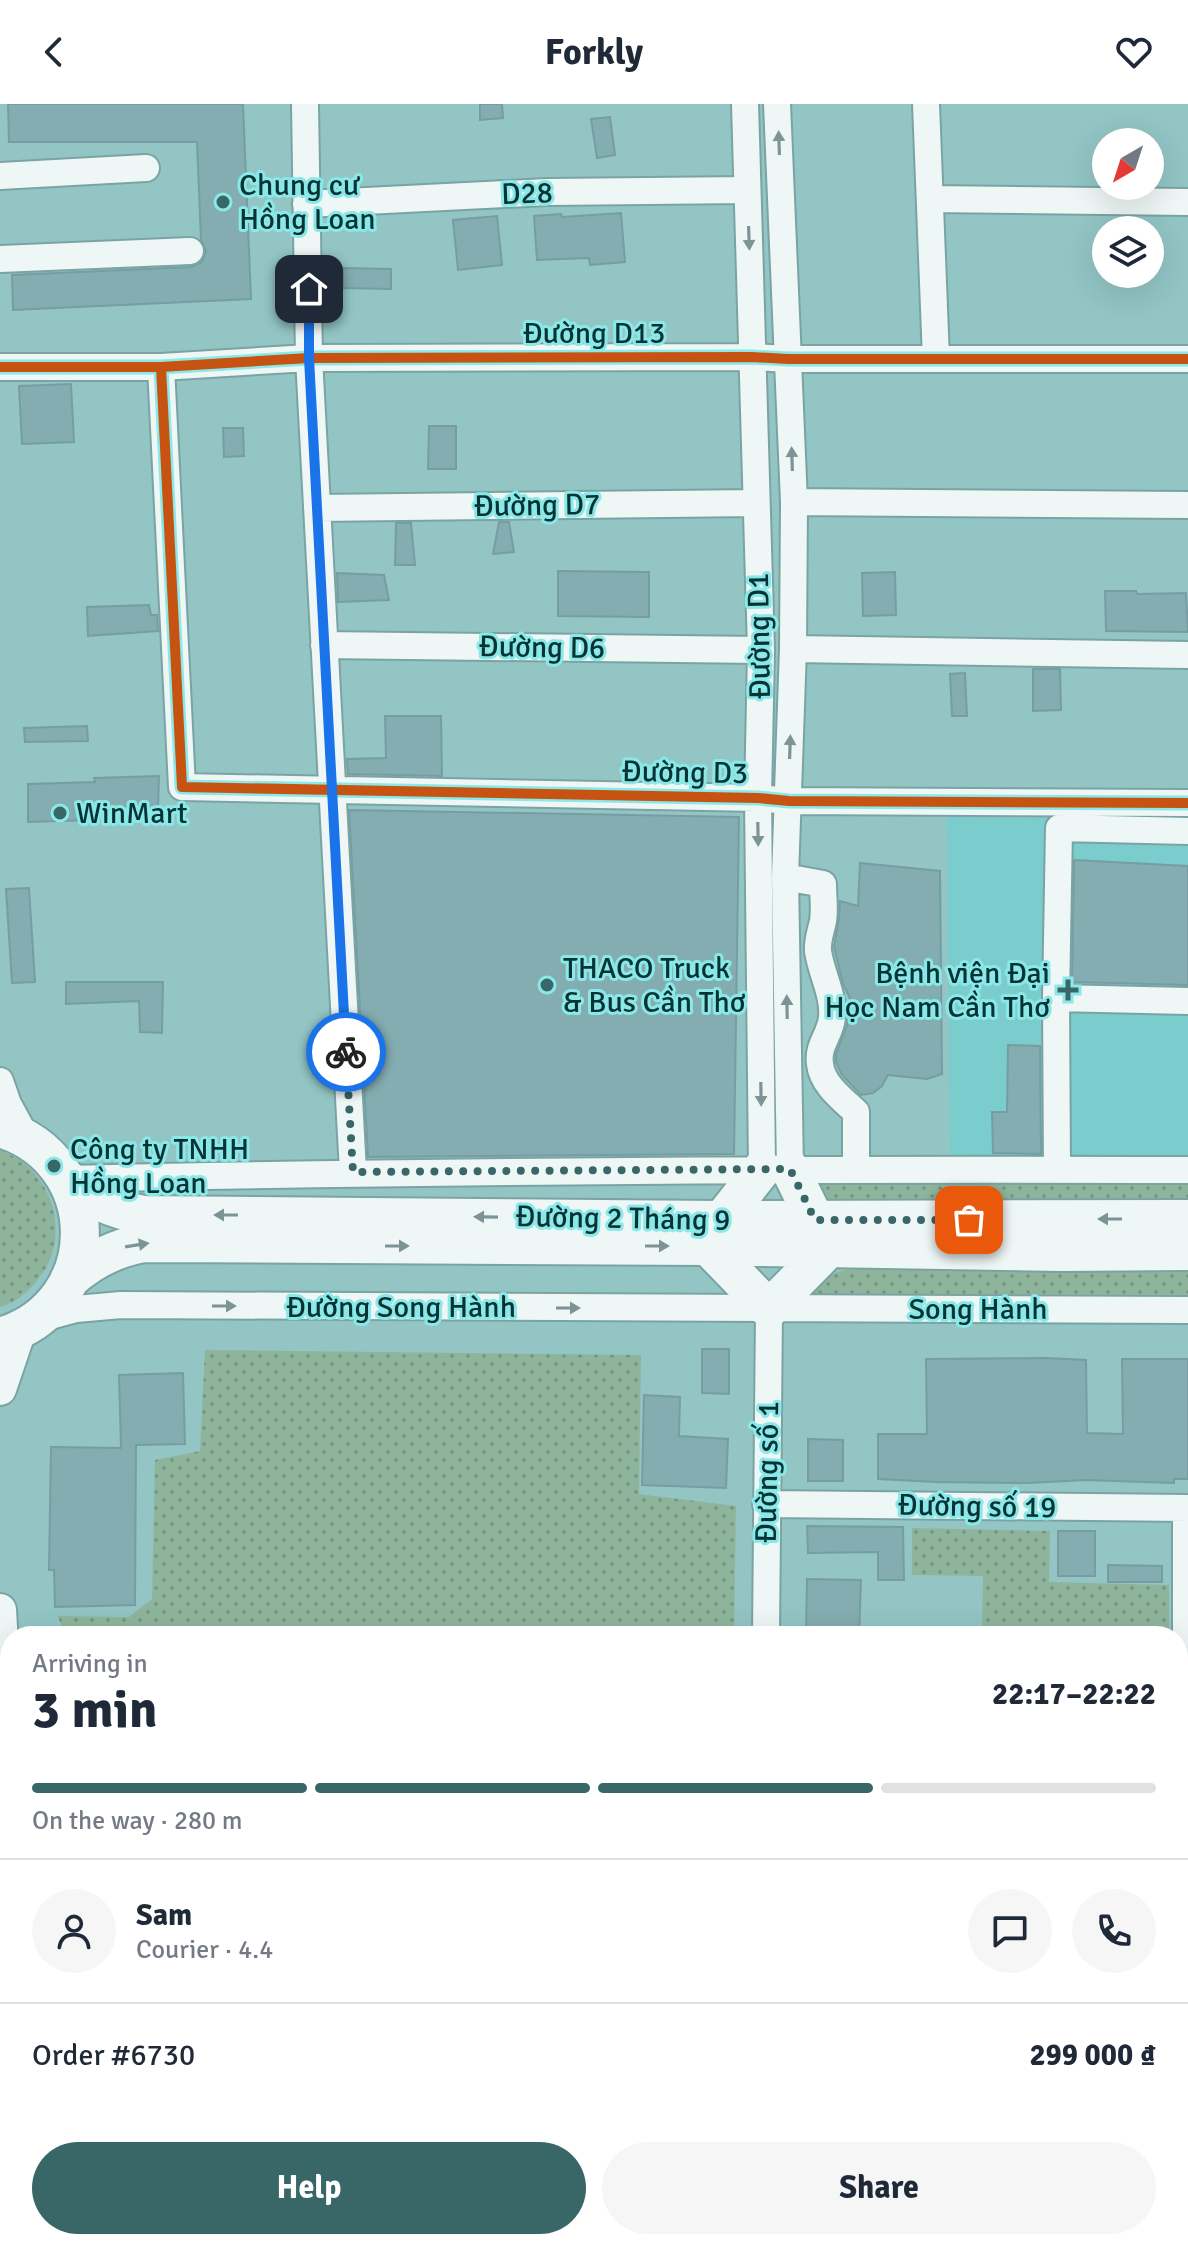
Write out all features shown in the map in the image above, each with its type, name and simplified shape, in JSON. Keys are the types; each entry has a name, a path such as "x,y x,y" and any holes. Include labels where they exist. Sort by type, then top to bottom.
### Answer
{"highway":[{"path":"13,1134 42,1150 67,1179 78,1211 80,1228 76,1264 61,1295 18,1329"},
{"path":"776,1169 822,1234 769,1309 715,1233 776,1169"},
{"name":"Đường 2 Tháng 9","path":"67,1179 104,1204 144,1215 822,1234 1188,1219"},
{"name":"Đường 2 Tháng 9","path":"69,1280 104,1255 144,1243 715,1233"},
{"name":"Đường 2 Tháng 9","path":"822,1234 1061,1252 1188,1251"}],"main road":[{"path":"0,1389 18,1329"},
{"path":"0,1609 11,1626"}],"street":[{"path":"305,104 309,358 353,1172"},
{"name":"Đường D1","path":"745,104 761,650 758,798 776,1169"},
{"name":"Đường D1","path":"776,1169 789,801 794,502 777,104"},
{"path":"926,104 936,359"},
{"path":"0,176 146,168"},
{"name":"D28","path":"306,204 547,192 747,190"},
{"path":"930,199 1188,202"},
{"path":"0,259 190,251"},
{"name":"Đường D13","path":"0,367 161,367 309,358 1188,359"},
{"name":"Đường D3","path":"161,367 182,787 789,801 1188,803"},
{"path":"794,502 1188,505"},
{"name":"Đường D7","path":"317,508 756,503"},
{"name":"Đường D6","path":"324,645 761,650"},
{"path":"793,649 1188,655"},
{"path":"1057,1170 1059,828 1188,831"},
{"path":"785,877 823,884 823,919 818,952 833,1016 822,1041 819,1062 823,1077 856,1112 856,1169"},
{"path":"1056,998 1188,1001"},
{"path":"0,1081 13,1134"},
{"path":"67,1179 353,1172 1188,1170"},
{"name":"Đường Song Hành","path":"18,1329 76,1309 121,1305 769,1309"},
{"name":"Song Hành","path":"769,1309 1188,1310"},
{"name":"Đường số 1","path":"766,1626 769,1309"},
{"name":"Đường số 19","path":"766,1504 1187,1508"},
{"path":"1185,1626 1187,1508"}],"shaded area":[{"name":"Bệnh viện Đại Học Nam Cần Thơ","path":"947,817 1188,820 1188,1162 950,1161"}],"green space":[{"path":"0,1150 21,1161 38,1177 52,1205 56,1235 48,1265 39,1278 22,1296 0,1307"},
{"path":"835,1180 1188,1181 1188,1206 819,1201 816,1184"},
{"path":"851,1269 1188,1272 1188,1295 813,1294 826,1278 834,1274"},
{"path":"205,1350 641,1355 639,1494 736,1506 734,1626 62,1626 58,1616 129,1617 152,1599 155,1460 200,1451"},
{"path":"912,1528 1050,1531 1049,1582 1169,1585 1169,1626 982,1626 983,1576 912,1575"}],"building":[{"name":"Chung cư Hồng Loan","path":"8,104 243,104 251,299 13,310 12,275 191,267 202,262 206,251 201,240 197,142 9,142"},
{"path":"480,104 502,104 503,118 480,120"},
{"path":"610,117 615,155 597,158 591,119"},
{"path":"621,213 625,262 590,265 589,258 537,260 534,216"},
{"path":"497,216 502,265 458,270 453,220"},
{"path":"343,268 391,269 391,289 343,288"},
{"path":"71,384 74,442 22,444 19,386"},
{"path":"429,426 456,426 456,469 428,469"},
{"path":"223,428 243,428 244,456 224,457"},
{"path":"499,522 509,522 514,552 493,554"},
{"path":"396,523 411,523 415,565 395,565"},
{"path":"558,571 649,572 649,617 558,616"},
{"path":"895,572 896,615 863,616 862,573"},
{"path":"337,573 384,575 389,600 338,602"},
{"path":"1105,591 1186,593 1188,632 1106,631"},
{"path":"149,605 151,615 157,615 158,631 88,636 87,607"},
{"path":"1033,669 1060,669 1061,710 1033,711"},
{"path":"965,673 967,716 952,716 950,674"},
{"path":"385,716 441,716 442,776 348,774 347,759 386,758"},
{"path":"87,726 88,741 25,742 24,728"},
{"path":"159,776 158,807 93,806 93,820 28,822 28,784"},
{"name":"THACO Truck & Bus Cần Thơ","path":"349,810 739,817 734,1154 368,1157"},
{"path":"1074,860 1188,866 1188,985 1072,982"},
{"path":"860,863 940,871 942,1074 927,1079 888,1075 882,1086 873,1093 861,1095 842,1075 836,1062 847,1026 850,998 843,984 834,947 840,901 858,906"},
{"path":"29,888 35,982 12,983 6,889"},
{"path":"66,982 163,982 162,1033 140,1032 139,1001 66,1004"},
{"path":"1008,1045 1040,1046 1041,1154 993,1153 992,1112 1007,1112"},
{"path":"702,1349 729,1349 729,1394 702,1393"},
{"path":"926,1359 1086,1360 1087,1433 1123,1434 1122,1359 1188,1359 1188,1479 1174,1479 1174,1483 1085,1480 1027,1483 878,1479 878,1434 927,1434"},
{"path":"183,1373 185,1444 136,1445 135,1605 55,1607 54,1570 49,1570 51,1447 121,1448 119,1375"},
{"path":"644,1395 680,1397 679,1436 728,1439 726,1488 642,1485"},
{"path":"808,1439 843,1440 843,1481 808,1481"},
{"path":"807,1526 903,1527 904,1580 878,1580 878,1552 808,1553"},
{"path":"1058,1531 1095,1531 1095,1576 1058,1576"},
{"path":"1108,1565 1162,1566 1162,1582 1108,1582"},
{"path":"807,1579 861,1580 859,1626 806,1626"}],"cycle path":[{"path":"0,367 161,367 309,358 1188,359"},
{"path":"161,367 182,787 789,801 1188,803"}],"way so far":[{"path":"346,1052 353,1172 790,1169 815,1220 969,1220"}],"place":[{"name":"Chung cư Hồng Loan","path":"223,202"},
{"name":"WinMart","path":"60,813"},
{"name":"THACO Truck & Bus Cần Thơ","path":"547,985"},
{"name":"Bệnh viện Đại Học Nam Cần Thơ","path":"1068,990"},
{"name":"Công ty TNHH Hồng Loan","path":"54,1166"}],"route":[{"path":"309,289 309,358 346,1052"}]}
